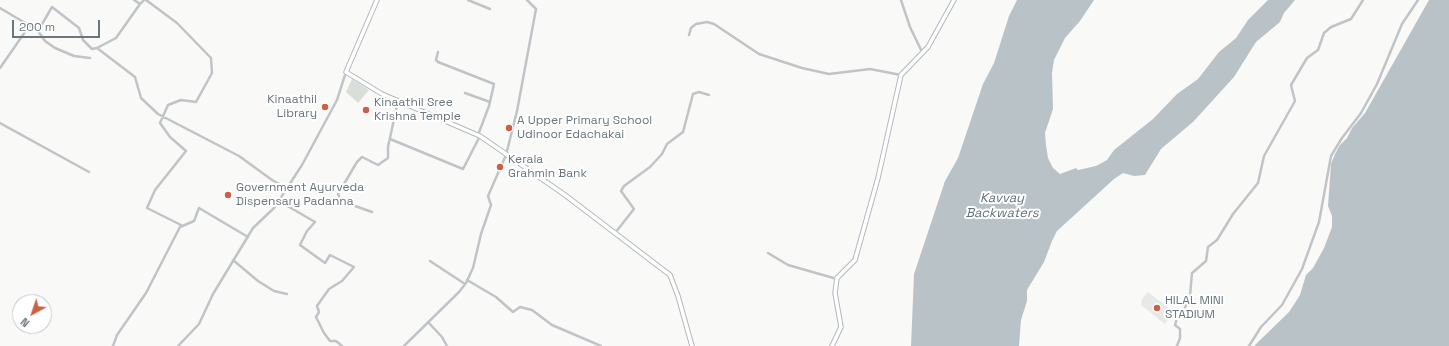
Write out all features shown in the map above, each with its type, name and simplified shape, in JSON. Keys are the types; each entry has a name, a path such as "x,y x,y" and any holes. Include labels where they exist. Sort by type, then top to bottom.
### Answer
{"main road":[{"path":"377,0 346,72 398,101 479,136 565,195 670,276 678,296 692,346"},
{"path":"832,346 842,326 835,293 837,279 840,273 855,260 878,178 901,75 906,68 923,54 954,0"}],"street":[{"path":"134,0 140,4"},
{"path":"38,31 52,7 79,28 83,40 92,49 97,48 116,38 140,4 145,0 177,23 212,58 212,73 196,102 182,100 168,104 160,122 170,137 186,151 155,190 147,208 181,225 180,227"},
{"path":"468,0 490,9"},
{"path":"404,346 465,284 477,255 484,224 490,212 491,205 488,196 506,155 517,111 536,10 527,0"},
{"path":"901,0 910,27 923,54"},
{"path":"1177,346 1180,338 1180,329 1175,325 1177,318 1184,310 1190,296 1192,273 1206,260 1208,247 1217,240 1233,214 1258,183 1264,156 1295,101 1291,85 1307,58 1318,50 1324,34 1331,26 1351,19 1363,0"},
{"path":"1249,346 1262,327 1282,305 1302,268 1319,222 1331,156 1342,138 1361,113 1377,84 1402,24 1418,0"},
{"path":"0,8 38,31 45,41 55,48 74,56 90,58"},
{"path":"689,34 691,28 696,24 707,22 714,24 759,54 802,68 829,74 870,69 901,75"},
{"path":"0,68 25,32 27,24"},
{"path":"97,48 135,77 141,98 162,117 239,156 272,180 287,188"},
{"path":"390,139 463,168 479,136 494,84 438,62 436,60 438,52"},
{"path":"178,346 199,324 213,294 233,260 257,223 279,201 309,154 337,100 346,72"},
{"path":"614,233 634,209 622,191 624,186 650,167 662,154 667,144 683,132 693,94 699,92 709,95"},
{"path":"465,93 490,102"},
{"path":"372,212 341,201 338,194 357,162 362,157 378,165 388,158 390,139 398,101"},
{"path":"0,123 89,172"},
{"path":"279,201 315,222 307,231 300,245 325,263 330,255 354,267 342,281 329,289 317,306 319,312 316,317 327,338 342,346"},
{"path":"113,346 117,335 146,293 180,227 194,221 199,208 248,237"},
{"path":"768,252 796,267 837,279"},
{"path":"233,260 258,281 274,291 287,294"},
{"path":"430,261 465,284"},
{"path":"467,280 496,297 512,312 520,307 532,310 552,324 601,346"},
{"path":"428,322 448,346"}],"shaded area":[{"path":"352,79 369,90 358,103 346,92"},
{"name":"HILAL MINI STADIUM","path":"1148,292 1173,311 1165,324 1141,305 1142,299"}],"water":[{"name":"Kavvay Backwaters","path":"1017,0 1094,0 1080,21 1065,38 1054,60 1052,73 1053,109 1045,133 1048,158 1053,168 1060,174 1076,168 1078,170 1096,166 1107,160 1114,150 1153,119 1177,94 1198,79 1219,52 1236,38 1248,20 1268,0 1295,0 1284,13 1280,22 1256,42 1234,77 1193,122 1161,149 1145,175 1134,176 1123,173 1114,179 1057,231 1044,262 1027,290 1027,301 1021,320 1019,346 911,346 914,274 945,181 958,158 983,84 994,63 1009,16"},
{"path":"1429,0 1449,0 1449,346 1254,346 1289,312 1300,295 1306,275 1313,268 1324,248 1332,227 1332,216 1328,206 1331,164 1335,154 1340,145 1347,138 1352,128 1365,113"}],"place":[{"name":"Kinaathil Library","path":"325,107"},
{"name":"Kinaathil Sree Krishna Temple","path":"366,110"},
{"name":"A Upper Primary School Udinoor Edachakai","path":"509,128"},
{"name":"Kerala Grahmin Bank","path":"500,167"},
{"name":"Government Ayurveda Dispensary Padanna","path":"228,195"},
{"name":"HILAL MINI STADIUM","path":"1157,308"}]}
